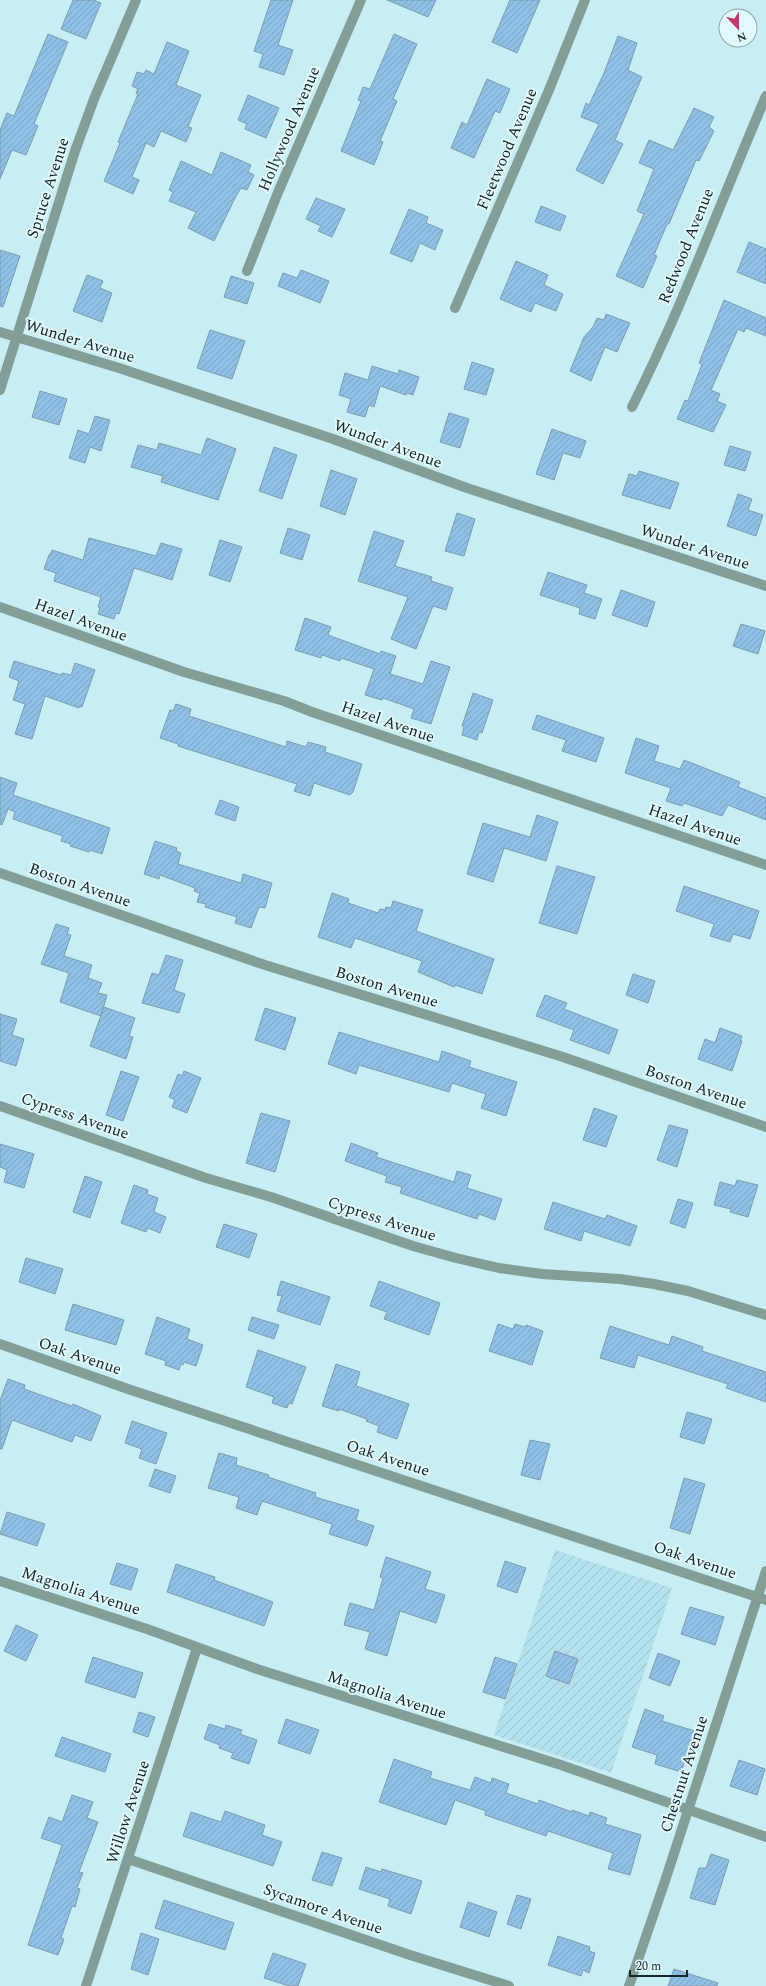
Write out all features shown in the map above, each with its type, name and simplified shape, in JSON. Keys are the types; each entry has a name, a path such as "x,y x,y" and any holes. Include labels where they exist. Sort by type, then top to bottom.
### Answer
{"street":[{"name":"Spruce Avenue","path":"0,390 75,151 94,99 136,0"},
{"name":"Hollywood Avenue","path":"247,271 288,168 361,0"},
{"name":"Fleetwood Avenue","path":"455,308 549,90 585,0"},
{"name":"Redwood Avenue","path":"632,407 651,370 695,268 726,188 766,96"},
{"name":"Wunder Avenue","path":"0,332 119,368 333,440 467,488 766,586"},
{"name":"Hazel Avenue","path":"0,607 178,670 284,701 320,715 766,864"},
{"name":"Boston Avenue","path":"0,874 265,964 563,1057 766,1127"},
{"name":"Cypress Avenue","path":"0,1106 206,1178 271,1197 414,1246 456,1258 499,1268 542,1274 620,1279 654,1284 702,1295 766,1315"},
{"name":"Oak Avenue","path":"0,1344 128,1389 762,1598"},
{"name":"Chestnut Avenue","path":"629,1986 762,1598 766,1571"},
{"name":"Magnolia Avenue","path":"0,1580 398,1715 561,1765 688,1811 766,1837"},
{"name":"Willow Avenue","path":"86,1986 197,1648"},
{"name":"Sycamore Avenue","path":"128,1859 410,1955 509,1986"}],"shaded area":[{"path":"555,1550 672,1588 611,1773 494,1735"}],"building":[{"path":"73,0 93,0 101,3 86,39 61,29"},
{"path":"271,0 293,0 278,45 293,50 284,75 259,67 263,54 254,51"},
{"path":"387,0 436,0 428,17"},
{"path":"510,0 540,0 517,53 492,42"},
{"path":"48,34 68,42 34,124 38,126 26,155 12,150 0,179 0,130 7,113 14,116"},
{"path":"394,34 417,44 393,99 397,101 380,141 383,142 374,165 341,151 361,101 358,100 363,87 370,89"},
{"path":"618,36 637,43 628,70 642,77 615,140 623,144 603,184 576,170 599,124 581,117 586,103 589,105 604,73"},
{"path":"167,42 189,51 176,85 201,95 188,127 192,128 186,142 161,131 154,147 146,143 132,177 139,180 133,194 104,181 138,94 136,93 138,89 132,86 137,72 144,74 146,70 154,74"},
{"path":"487,79 510,89 500,113 495,111 474,158 451,148 462,122 467,125"},
{"path":"248,95 279,108 266,138 245,129 247,124 238,120"},
{"path":"694,108 714,117 709,127 714,131 699,161 696,160 669,224 667,224 654,255 657,256 643,288 616,276 644,214 637,211 654,169 639,163 649,140 673,150"},
{"path":"221,152 251,165 248,172 254,175 247,190 241,188 236,196 214,241 188,228 196,212 169,201 173,192 169,190 181,161 212,175"},
{"path":"316,198 345,209 332,237 318,231 321,226 306,219"},
{"path":"541,206 566,216 560,231 535,222"},
{"path":"409,209 428,217 426,223 443,230 435,250 420,243 412,262 390,253"},
{"path":"749,242 766,249 766,284 737,272"},
{"path":"0,250 20,256 3,307 0,306"},
{"path":"516,261 548,275 544,285 563,294 556,311 535,303 531,312 500,299"},
{"path":"301,270 329,281 320,303 278,286 283,273 297,278"},
{"path":"87,275 103,281 100,288 112,293 102,322 73,311"},
{"path":"231,276 254,283 247,304 224,297"},
{"path":"724,300 766,318 766,336 746,328 744,332 738,329 711,390 720,394 717,401 726,405 713,432 677,419 685,400 688,401 702,364 699,363"},
{"path":"606,314 630,323 617,352 605,347 591,381 570,371 584,337 593,327 597,318 604,320"},
{"path":"210,330 245,341 232,379 197,368"},
{"path":"472,362 494,369 486,395 464,389"},
{"path":"372,366 398,374 399,370 419,377 413,395 407,393 406,395 380,386 374,407 369,405 365,417 347,412 351,399 339,395 345,373 368,380"},
{"path":"40,391 67,399 59,425 32,417"},
{"path":"449,413 469,419 460,448 440,442"},
{"path":"95,416 110,420 101,451 90,447 85,463 69,458 78,430 89,434"},
{"path":"552,429 586,441 580,458 563,453 554,480 536,474"},
{"path":"207,438 236,449 218,500 161,482 163,476 131,467 138,445 157,450 159,443 201,455"},
{"path":"730,446 751,452 745,471 724,465"},
{"path":"274,447 297,455 282,499 259,491"},
{"path":"331,470 357,479 345,515 320,506"},
{"path":"639,471 679,483 670,509 622,495 629,474 637,476"},
{"path":"738,494 752,499 748,510 763,515 756,536 727,526"},
{"path":"457,513 475,519 464,556 445,551"},
{"path":"288,528 310,535 302,560 280,553"},
{"path":"374,531 404,541 395,566 432,577 431,581 453,588 446,610 433,606 416,649 391,639 408,597 358,581"},
{"path":"89,538 156,556 161,543 182,549 172,580 134,568 119,614 116,613 114,619 98,614 100,608 98,607 101,597 54,581 56,573 44,569 52,550 83,560"},
{"path":"220,540 242,547 230,582 209,575"},
{"path":"548,572 587,585 584,593 602,599 595,619 579,614 580,608 540,595"},
{"path":"621,590 655,602 647,627 612,615"},
{"path":"305,618 331,627 328,635 380,654 381,651 396,656 390,674 423,684 431,661 450,667 431,724 411,718 414,709 383,698 382,700 365,695 374,669 341,658 340,661 322,655 321,658 295,650"},
{"path":"741,624 765,631 758,654 733,646"},
{"path":"14,661 61,675 62,673 71,675 75,663 95,670 82,707 79,706 79,708 45,696 32,739 15,734 25,704 13,700 19,681 9,677"},
{"path":"473,693 493,700 482,733 479,732 477,740 462,735 464,727 462,726"},
{"path":"176,704 191,709 189,716 286,747 287,741 306,747 308,742 326,747 325,752 362,764 353,792 350,795 314,783 310,796 294,791 297,784 178,746 178,744 160,738 170,710 173,711"},
{"path":"537,715 604,738 596,762 562,751 566,740 532,729"},
{"path":"636,738 659,746 654,761 680,769 684,760 740,782 738,787 766,798 766,820 728,805 722,816 684,803 682,806 666,801 671,788 625,773"},
{"path":"0,777 17,783 13,795 110,828 102,854 90,850 89,852 70,846 71,844 61,841 63,836 13,819 15,812 8,809 2,825 0,824"},
{"path":"220,800 239,807 235,821 215,814"},
{"path":"537,815 558,822 546,861 504,848 493,882 467,874 483,823 530,837"},
{"path":"155,841 177,848 176,851 181,853 178,864 241,883 243,874 272,883 265,908 259,907 251,928 235,923 237,917 205,907 206,904 197,902 200,893 194,891 195,888 160,875 159,879 144,874"},
{"path":"557,866 595,877 577,934 539,923"},
{"path":"684,886 759,911 750,939 733,934 730,942 710,936 714,924 676,911"},
{"path":"332,893 349,899 348,903 378,913 380,909 385,910 386,907 391,908 393,901 423,910 416,931 494,959 482,994 455,985 454,987 418,972 422,961 355,938 351,948 318,937"},
{"path":"56,924 69,928 67,934 71,935 64,956 92,965 88,978 102,983 98,993 107,995 101,1016 60,1002 69,973 41,964"},
{"path":"166,955 183,960 174,990 185,994 179,1013 142,1003 152,973 159,975"},
{"path":"633,974 655,981 648,1003 626,995"},
{"path":"545,995 567,1003 564,1009 618,1030 609,1054 570,1040 574,1030 536,1016"},
{"path":"104,1007 135,1018 129,1036 133,1037 126,1059 90,1046"},
{"path":"265,1008 296,1018 285,1050 255,1040"},
{"path":"0,1014 17,1019 12,1035 24,1039 16,1066 0,1061"},
{"path":"720,1028 742,1036 740,1041 742,1041 732,1071 698,1059 705,1039 715,1043"},
{"path":"339,1032 439,1062 442,1051 471,1061 469,1067 517,1082 506,1116 481,1108 486,1094 452,1083 449,1092 359,1065 356,1074 328,1064"},
{"path":"121,1071 139,1077 123,1121 106,1115"},
{"path":"184,1071 201,1078 187,1113 172,1107 175,1100 169,1097 178,1074 182,1076"},
{"path":"594,1108 617,1116 606,1147 583,1140"},
{"path":"261,1113 290,1121 275,1172 246,1163"},
{"path":"669,1125 688,1130 677,1167 657,1160"},
{"path":"351,1143 378,1153 376,1157 454,1182 457,1171 471,1175 467,1188 502,1199 495,1220 479,1214 477,1219 400,1193 402,1187 385,1182 387,1176 345,1161"},
{"path":"0,1144 34,1154 24,1188 4,1182 7,1170 0,1167"},
{"path":"85,1176 102,1182 90,1218 73,1212"},
{"path":"737,1180 758,1185 748,1217 730,1212 731,1209 714,1205 720,1182 735,1186"},
{"path":"134,1185 148,1190 147,1194 158,1198 154,1212 166,1217 160,1233 148,1228 146,1232 121,1223"},
{"path":"678,1199 693,1203 685,1228 670,1223"},
{"path":"553,1202 605,1219 607,1215 637,1226 630,1246 584,1231 581,1241 544,1229"},
{"path":"224,1224 257,1234 249,1258 216,1247"},
{"path":"26,1258 63,1269 55,1294 19,1282"},
{"path":"281,1281 330,1297 320,1325 277,1311 282,1296 277,1295"},
{"path":"379,1281 440,1303 429,1335 384,1319 387,1312 370,1306"},
{"path":"73,1304 124,1320 116,1345 65,1330"},
{"path":"157,1317 190,1329 187,1339 203,1345 196,1366 184,1362 183,1365 181,1364 179,1370 165,1365 166,1361 145,1354"},
{"path":"252,1317 279,1325 274,1339 248,1330"},
{"path":"498,1324 513,1329 515,1324 525,1327 526,1325 543,1331 532,1365 489,1351"},
{"path":"610,1326 669,1345 672,1336 703,1347 702,1351 766,1372 766,1402 726,1388 728,1384 638,1355 634,1368 600,1358"},
{"path":"258,1350 306,1367 292,1404 289,1403 287,1408 272,1403 274,1397 246,1387"},
{"path":"336,1364 360,1372 356,1386 409,1404 397,1439 377,1432 379,1426 366,1421 367,1419 339,1409 339,1411 322,1406"},
{"path":"8,1379 25,1385 24,1389 72,1406 73,1404 101,1416 91,1441 75,1435 72,1442 12,1420 2,1449 0,1449 0,1400"},
{"path":"687,1412 712,1419 704,1444 680,1437"},
{"path":"132,1421 167,1433 156,1464 139,1458 142,1449 125,1443"},
{"path":"530,1440 550,1444 540,1480 521,1475"},
{"path":"219,1453 237,1458 236,1465 269,1475 268,1477 316,1493 315,1497 359,1510 356,1520 374,1526 367,1546 329,1534 332,1524 262,1501 257,1515 236,1508 239,1497 208,1488"},
{"path":"155,1469 176,1476 170,1493 149,1486"},
{"path":"684,1478 705,1484 690,1534 670,1528"},
{"path":"7,1512 45,1524 37,1546 0,1534"},
{"path":"386,1557 431,1572 425,1589 445,1595 436,1623 400,1611 387,1656 365,1649 370,1632 344,1625 350,1603 374,1610 383,1578 380,1577"},
{"path":"505,1561 526,1568 517,1593 497,1586"},
{"path":"117,1563 138,1569 131,1590 110,1584"},
{"path":"176,1564 215,1577 214,1580 273,1602 264,1626 167,1592"},
{"path":"690,1607 724,1617 715,1645 681,1634"},
{"path":"16,1625 38,1635 26,1661 4,1651"},
{"path":"555,1651 578,1659 569,1684 546,1676"},
{"path":"658,1653 680,1661 670,1686 649,1678"},
{"path":"93,1657 143,1673 135,1698 85,1682"},
{"path":"495,1657 517,1664 505,1699 483,1692"},
{"path":"645,1709 664,1716 662,1721 695,1731 681,1772 655,1764 657,1755 632,1747"},
{"path":"139,1712 155,1717 148,1737 133,1732"},
{"path":"286,1719 319,1730 310,1754 278,1743"},
{"path":"209,1724 225,1729 226,1725 242,1730 240,1734 257,1740 249,1764 231,1758 233,1753 219,1748 220,1745 204,1739"},
{"path":"62,1737 111,1754 105,1772 55,1756"},
{"path":"394,1759 432,1772 430,1778 470,1790 475,1777 491,1783 492,1778 509,1784 506,1793 538,1804 539,1800 572,1812 572,1810 589,1816 590,1812 607,1818 605,1824 641,1835 630,1875 608,1869 613,1853 548,1831 546,1836 485,1815 486,1811 455,1800 446,1825 379,1802"},
{"path":"739,1760 765,1769 757,1795 730,1786"},
{"path":"72,1795 93,1802 87,1818 98,1822 79,1872 83,1873 77,1888 80,1889 75,1907 72,1906 61,1938 64,1939 58,1955 28,1945 62,1845 41,1838 49,1817 62,1822"},
{"path":"225,1811 265,1825 262,1835 282,1842 273,1866 183,1836 191,1812 221,1822"},
{"path":"322,1852 342,1858 332,1886 312,1880"},
{"path":"711,1854 729,1860 715,1905 690,1898 699,1868 706,1868"},
{"path":"366,1867 381,1872 382,1869 422,1881 411,1914 388,1906 390,1899 359,1889"},
{"path":"517,1895 531,1899 521,1929 507,1924"},
{"path":"164,1900 234,1923 225,1950 155,1928"},
{"path":"468,1902 497,1912 489,1937 460,1927"},
{"path":"141,1933 159,1939 148,1975 131,1969"},
{"path":"558,1936 590,1947 589,1951 595,1953 589,1973 583,1970 581,1976 548,1965"},
{"path":"273,1953 306,1964 298,1986 289,1986 264,1978"},
{"path":"674,1969 718,1983 717,1986 668,1986"}]}
